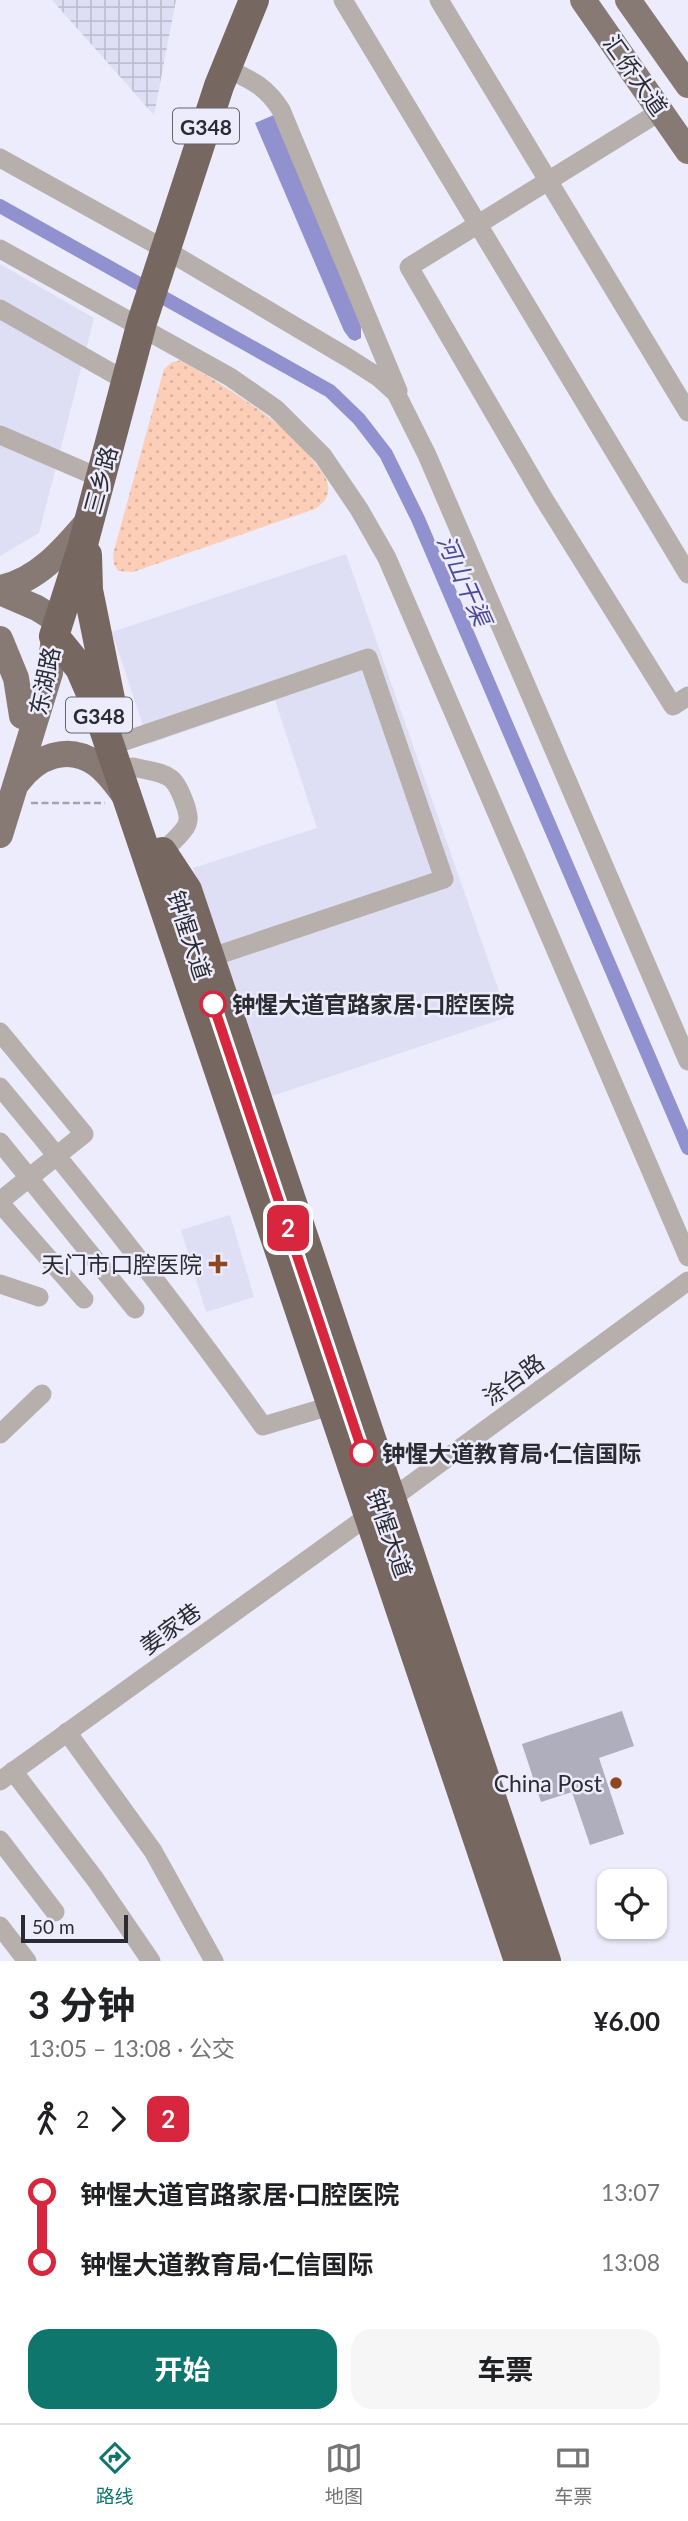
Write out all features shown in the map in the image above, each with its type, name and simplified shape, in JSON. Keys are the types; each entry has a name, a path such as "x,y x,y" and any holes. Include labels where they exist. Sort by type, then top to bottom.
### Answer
{"highway":[{"name":"G348","path":"141,325 226,68 253,1"},
{"name":"三乡路","path":"56,629 89,520 141,325"},
{"path":"89,520 86,552 88,590 110,699"},
{"name":"钟惺大道","path":"56,629 78,639 95,663 110,699 375,1511 424,1700 530,1959"},
{"name":"钟惺大道","path":"56,629 85,680 130,803 221,1095 375,1511 470,1754 530,1959"},
{"path":"162,852 187,890 209,957 375,1511"},
{"path":"221,1095 320,1409 375,1511"}],"main road":[{"name":"汇侨大道","path":"583,0 688,150"},
{"name":"汇侨大道","path":"628,0 688,85"},
{"path":"6,584 57,555 89,520"},
{"name":"钟惺大道","path":"6,584 37,608 56,629"},
{"name":"钟惺大道","path":"0,607 56,629"},
{"name":"东湖路","path":"5,806 22,716 37,670 56,629"},
{"name":"东湖路","path":"5,806 50,673 56,629"},
{"path":"0,639 16,678 22,716"},
{"path":"5,806 32,766 53,755 73,754 85,757 104,770 130,803"}],"street":[{"path":"343,0 688,574"},
{"path":"439,0 688,412"},
{"path":"226,68 255,82 270,93 281,110 408,414 688,1061"},
{"path":"661,111 409,267 544,499 673,706 688,696"},
{"path":"0,158 378,377 396,393 408,414"},
{"path":"0,249 141,325 230,377 276,409 323,456 359,509 387,558 688,1257"},
{"path":"2,315 126,381"},
{"path":"0,435 100,478"},
{"path":"129,754 368,658 444,878 209,957"},
{"path":"0,1032 84,1134 0,1202 84,1299"},
{"path":"0,1087 58,1155 190,1323 263,1426 320,1409"},
{"path":"0,1142 135,1310"},
{"name":"涂台路","path":"375,1511 688,1281"},
{"path":"0,1284 39,1297"},
{"path":"0,1434 42,1394"},
{"name":"姜家巷","path":"7,1776 375,1511"},
{"path":"67,1732 153,1851 214,1961"},
{"path":"7,1776 95,1879 151,1961"},
{"path":"0,1840 55,1912"},
{"path":"0,1926 27,1961"}],"path":[{"path":"5,806 130,803"}],"shaded area":[{"path":"52,0 176,0 154,115"},
{"path":"0,264 94,318 39,533 0,556"},
{"path":"182,360 253,406 286,432 323,473 328,484 327,495 315,509 133,572 118,571 113,554 164,369 172,362"},
{"path":"346,554 508,1017 269,1097 193,868 317,828 275,700 149,744 112,632"},
{"name":"天门市口腔医院","path":"230,1215 254,1297 206,1312 181,1230"}],"water":[{"path":"276,114 361,326 361,338 355,341 344,331 255,123"}],"building":[{"path":"622,1711 634,1746 599,1758 624,1834 590,1845 572,1792 541,1802 522,1744"}],"waterway":[{"name":"河山干渠","path":"0,206 330,391 359,419 386,454 418,519 688,1148"}],"bus line":[{"name":"2","path":"213,1004 363,1453"}],"place":[{"name":"钟惺大道官路家居·口腔医院","path":"213,1004"},
{"name":"天门市口腔医院","path":"218,1264"},
{"name":"钟惺大道教育局·仁信国际","path":"363,1453"},
{"name":"China Post","path":"616,1783"}]}
